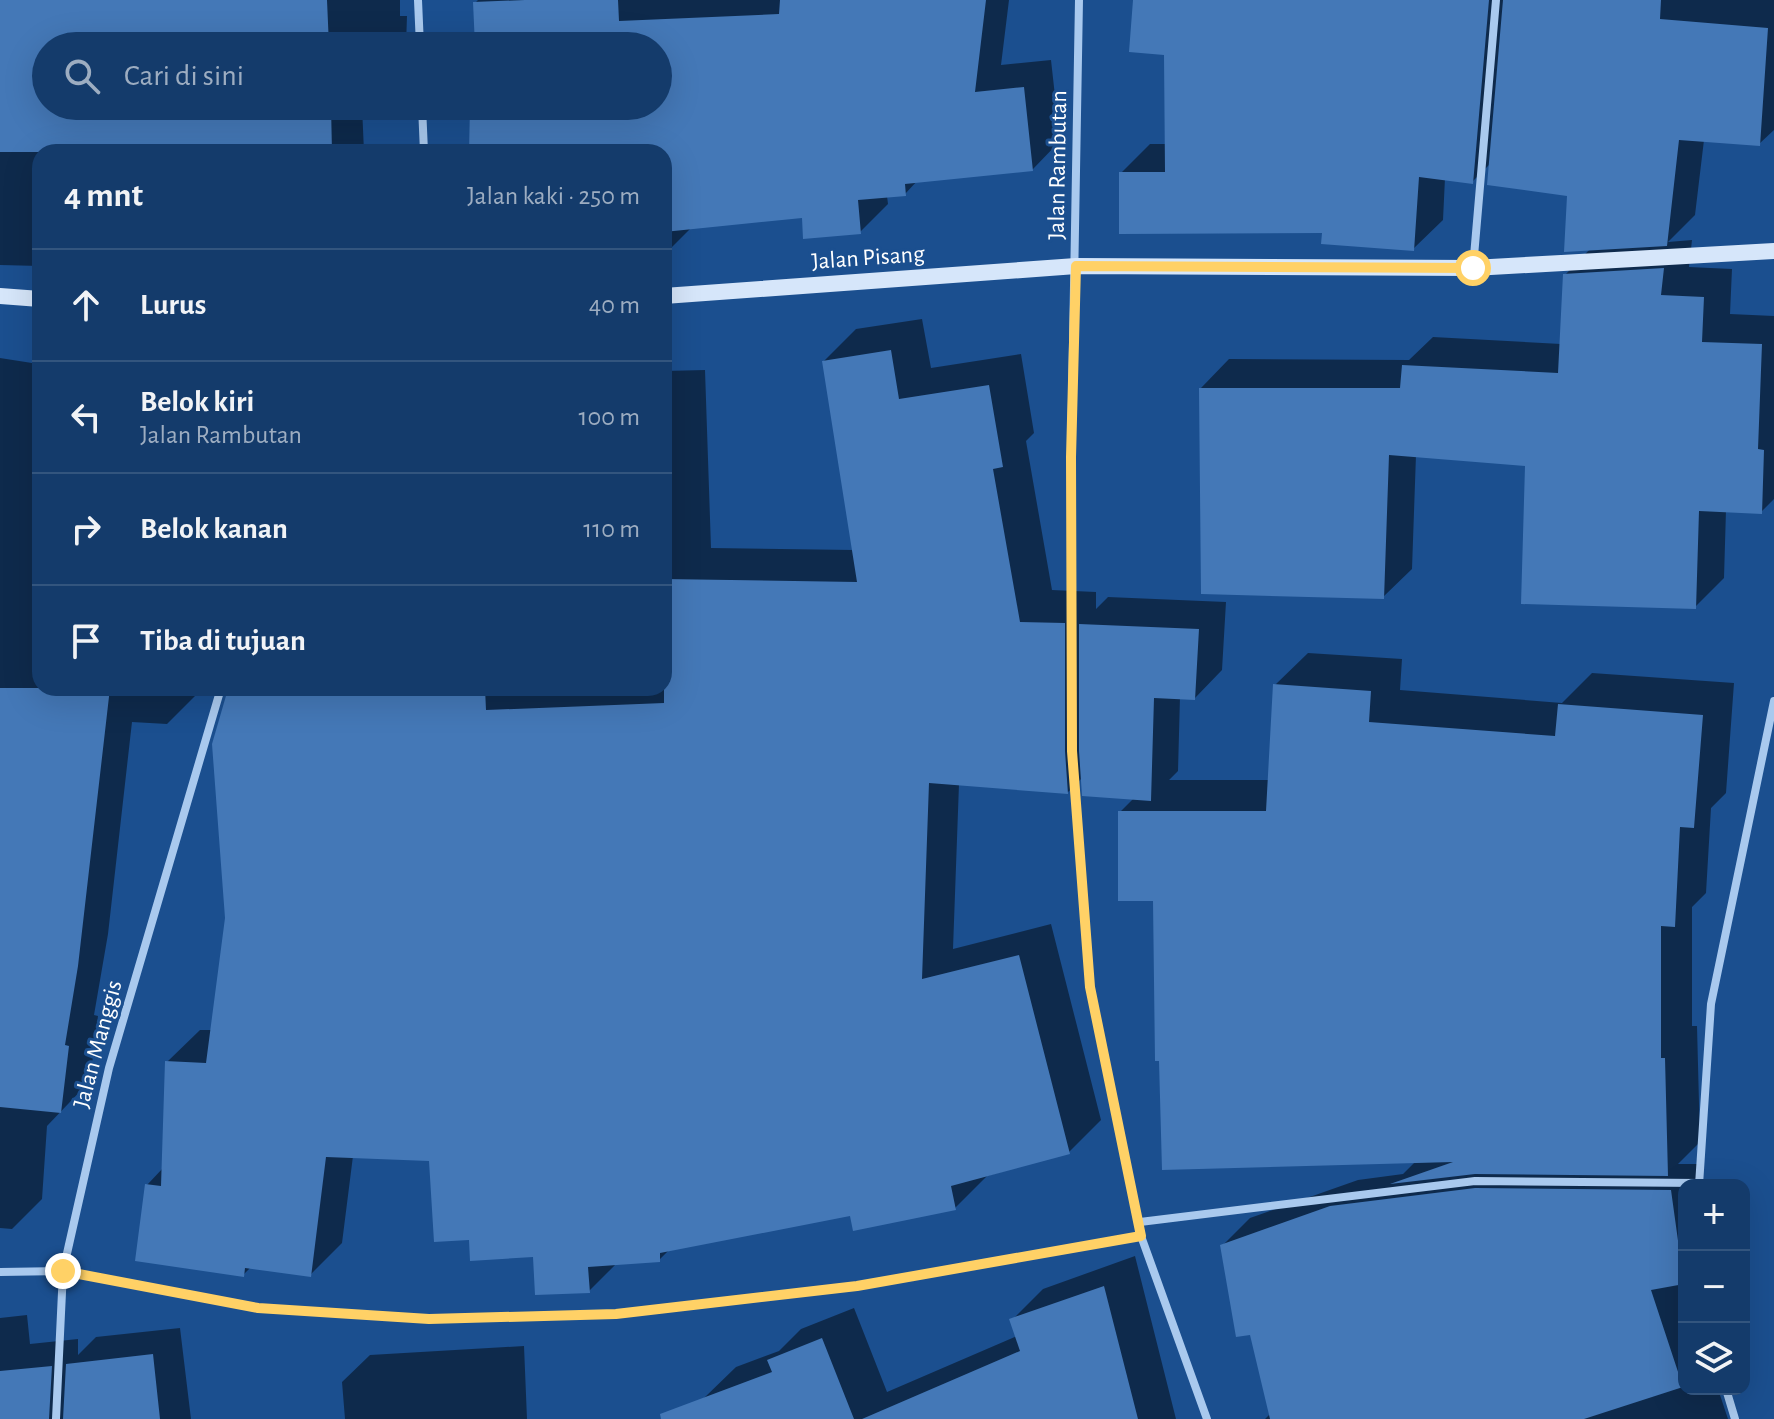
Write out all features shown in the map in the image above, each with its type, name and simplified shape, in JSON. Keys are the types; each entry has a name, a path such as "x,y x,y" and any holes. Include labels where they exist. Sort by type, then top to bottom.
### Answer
{"street":[{"path":"418,0 419,32"},
{"name":"Jalan Rambutan","path":"1079,0 1071,457 1072,751 1090,987 1141,1236 1207,1419"},
{"path":"1473,268 1496,0"},
{"path":"423,120 424,144"},
{"name":"Jalan Pisang","path":"672,295 1076,266 1473,268 1774,251"},
{"path":"0,296 32,298"},
{"name":"Jalan Manggis","path":"56,1419 63,1271 109,1068 219,696"},
{"path":"1699,1179 1711,1004 1774,701"},
{"path":"1140,1222 1475,1181 1678,1184"},
{"path":"0,1272 63,1271 258,1308 429,1319 616,1314 857,1286 1141,1236"},
{"path":"1728,1395 1735,1419"}],"building":[{"path":"0,0 327,0 328,32 32,32 32,120 331,120 332,144 32,144 32,152 0,152"},
{"path":"618,0 619,21 779,14 780,0 986,0 975,92 1024,87 1033,171 905,184 906,196 858,200 861,234 803,239 802,218 672,231 672,144 469,144 470,120 672,120 672,32 474,32 473,2"},
{"path":"1133,0 1489,0 1473,184 1419,177 1414,251 1321,244 1322,233 1119,234 1119,172 1165,172 1164,55 1129,52"},
{"path":"1503,0 1661,0 1660,19 1768,28 1760,146 1679,140 1667,246 1564,252 1567,196 1487,185"},
{"path":"1664,268 1661,295 1704,297 1702,342 1762,344 1758,449 1764,450 1762,514 1699,511 1696,609 1521,604 1525,466 1389,455 1384,599 1201,594 1199,388 1400,388 1402,365 1558,373 1563,274"},
{"path":"891,350 899,399 989,385 1003,467 993,469 1020,622 1065,623 1068,794 929,783 922,979 1019,955 1070,1154 951,1186 956,1210 853,1231 850,1216 660,1253 660,1262 588,1267 590,1293 535,1295 533,1257 470,1261 469,1240 434,1242 429,1161 326,1157 311,1277 245,1268 244,1277 135,1261 145,1184 161,1186 165,1061 206,1063 225,918 212,744 226,696 485,696 486,710 664,703 664,696 672,696 672,579 857,582 822,361"},
{"path":"1079,624 1199,629 1195,700 1154,698 1151,801 1082,796"},
{"path":"1273,684 1371,691 1369,722 1555,736 1558,704 1703,715 1694,828 1680,827 1675,927 1661,926 1661,1058 1665,1058 1668,1176 1475,1174 1390,1184 1453,1162 1162,1170 1159,1061 1155,1061 1153,901 1118,901 1118,811 1266,811"},
{"path":"0,688 32,688 32,696 109,696 78,966 65,1045 69,1046 61,1113 0,1107"},
{"path":"1475,1188 1671,1190 1678,1241 1678,1285 1651,1290 1678,1372 1678,1389 1584,1419 1270,1419 1250,1335 1236,1337 1220,1245 1330,1206"},
{"path":"1104,1286 1138,1419 862,1419 1020,1351 1009,1319"},
{"path":"822,1338 854,1419 661,1419 660,1414 772,1372 767,1360"},
{"path":"153,1354 160,1419 63,1419 66,1364"},
{"path":"52,1366 49,1419 0,1419 0,1371"}],"route":[{"path":"63,1271 258,1308 429,1319 616,1314 857,1286 1141,1236 1090,987 1072,751 1071,457 1076,266 1473,268"}]}
